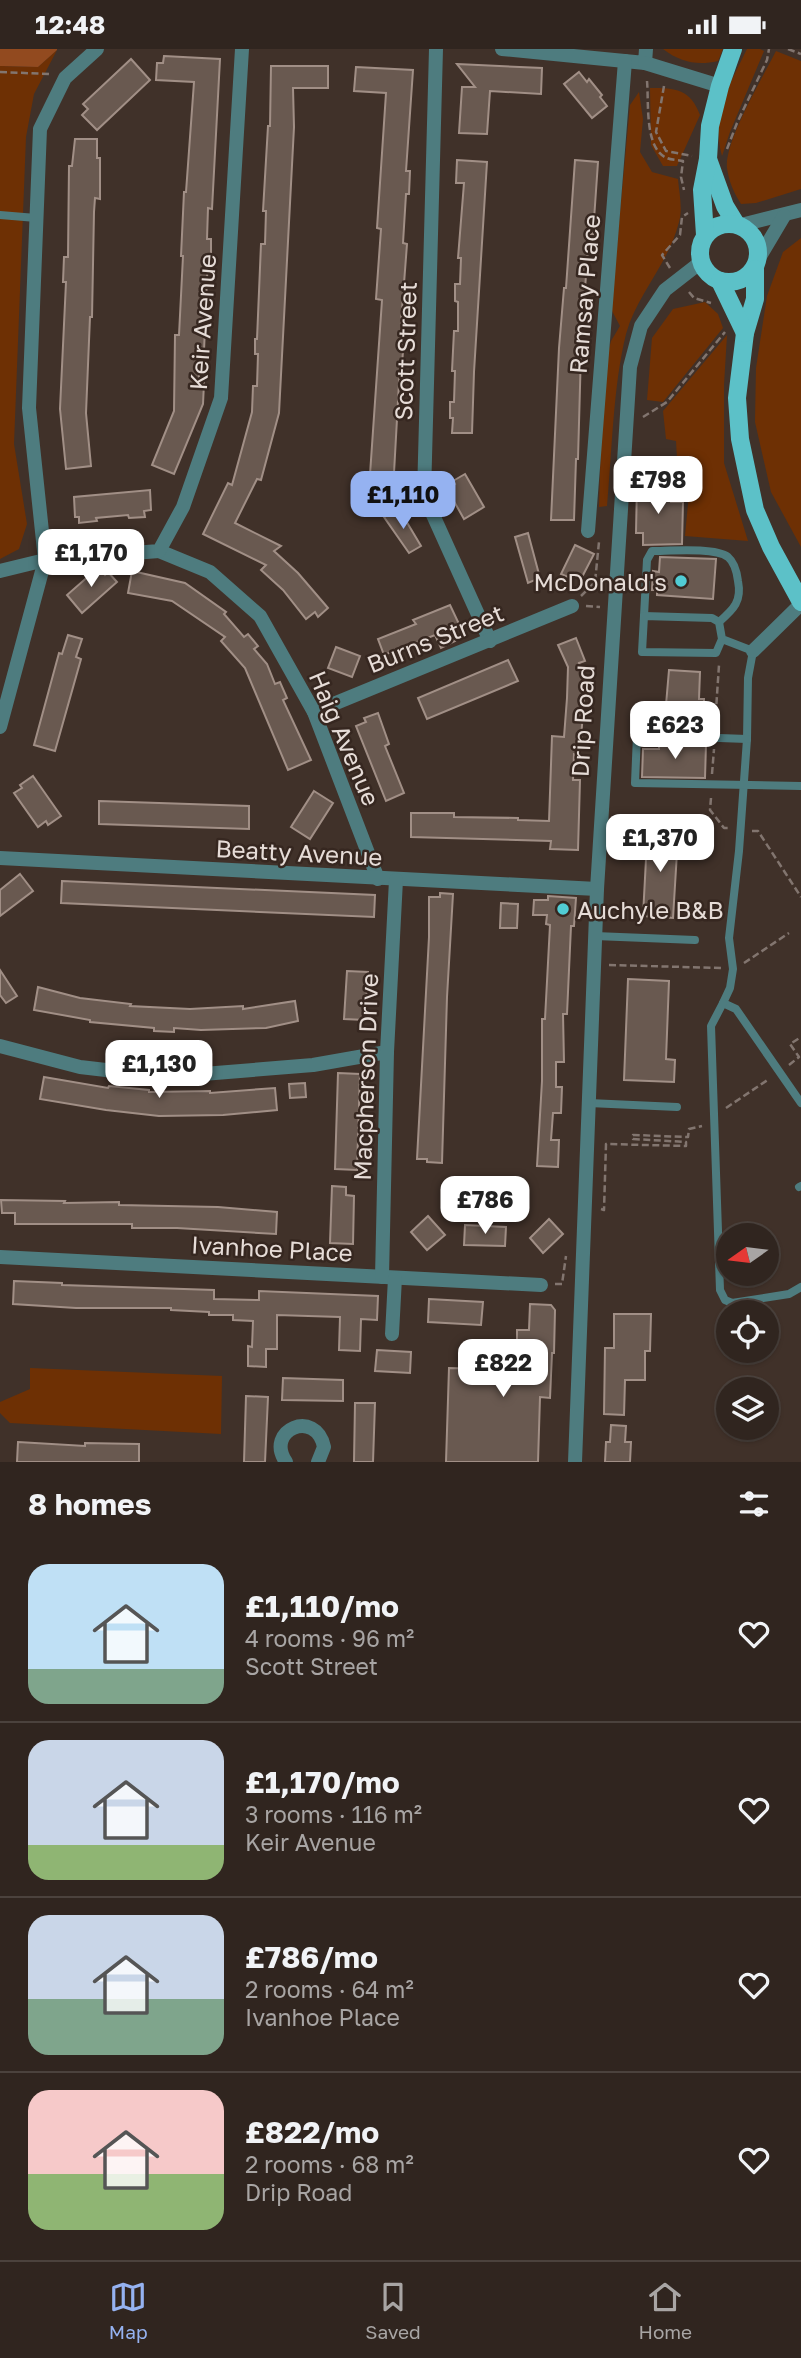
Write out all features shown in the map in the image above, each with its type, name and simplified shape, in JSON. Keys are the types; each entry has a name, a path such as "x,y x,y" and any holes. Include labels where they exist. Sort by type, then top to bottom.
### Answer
{"main road":[{"path":"733,49 710,126 708,159 702,190 705,235 699,250 701,262 709,275 720,281 732,282 744,278 757,263"},
{"path":"708,159 725,206 739,225"},
{"path":"705,235 716,226 731,223 751,232 758,245 755,299 745,333 737,398 740,439 755,510 801,603"},
{"path":"720,281 745,333"}],"street":[{"path":"0,727 45,560 29,408 40,129 65,78 97,49"},
{"name":"Keir Avenue","path":"159,551 183,507 220,398 242,49"},
{"name":"Scott Street","path":"436,49 424,495 490,641"},
{"path":"502,49 625,61 645,56 720,86"},
{"name":"Ramsay Place","path":"588,531 625,61"},
{"path":"739,225 801,210"},
{"path":"757,263 784,216"},
{"name":"Drip Road","path":"575,1462 597,889 630,367 641,326 665,289 701,262"},
{"path":"0,571 45,560 159,551"},
{"name":"Haig Avenue","path":"159,551 210,572 260,616 314,712 379,879"},
{"path":"753,651 801,603"},
{"name":"Burns Street","path":"314,712 572,606"},
{"name":"Beatty Avenue","path":"0,858 597,889"},
{"name":"Macpherson Drive","path":"392,1334 388,1277 387,1052 396,880"},
{"path":"0,1045 80,1067 166,1077 313,1065 387,1052"},
{"name":"Ivanhoe Place","path":"0,1257 541,1285"},
{"path":"286,1462 280,1449 281,1442 288,1431 299,1426 319,1434 324,1447 318,1462"}],"lane":[{"path":"0,215 36,218"},
{"path":"653,551 716,552 728,557 737,571 740,594 737,605 719,622 722,639 716,653 642,652 647,560 653,551"},
{"path":"644,616 712,618 719,622"},
{"path":"722,639 753,651 748,678 747,739 729,938 733,969 730,988 712,1026 720,1290 725,1300 732,1303 789,1294 801,1287"},
{"path":"747,739 637,734 635,783 801,786"},
{"path":"595,936 695,940"},
{"path":"723,1003 736,1009 801,1103"},
{"path":"589,1103 677,1107"}],"path":[{"path":"726,153 767,60 769,49"},
{"path":"788,49 801,54"},
{"path":"645,56 648,124 655,148 666,158 684,161"},
{"path":"0,72 46,73 65,78"},
{"path":"685,155 681,177 686,201"},
{"path":"688,213 682,217 680,235 662,255 694,298 710,302 716,307"},
{"path":"625,429 667,402 728,328 736,314"},
{"path":"572,606 595,582 598,542"},
{"path":"572,606 614,607"},
{"path":"595,965 733,969 789,933"},
{"path":"585,1208 604,1210 606,1144 686,1146 686,1142 633,1139 633,1135 688,1137 689,1129 715,1123 726,1107 799,1057 790,1044 801,1037"},
{"path":"541,1285 562,1284 568,1246"}],"shaded area":[{"path":"0,49 57,50 38,67 0,66"},
{"path":"663,49 723,49 718,61 696,63 682,60"},
{"path":"747,49 764,51 722,156 719,141 720,113 728,88"},
{"path":"57,50 34,94 26,137 14,444 27,524 19,549 0,559 0,66 38,67"},
{"path":"776,51 801,61 801,189 756,203 741,204 729,178 728,157 738,126"},
{"path":"650,88 675,90 687,95 700,115 677,166 663,166 651,145"},
{"path":"639,92 643,119 640,152 652,172 678,179 681,212 668,251 638,305 626,334 616,397 607,506 599,507 603,372 611,341 620,326 611,309 630,105"},
{"path":"801,238 801,547 771,492 755,422 756,368 767,296 783,252"},
{"path":"705,302 718,314 723,328 663,402 647,400 652,338 673,309"},
{"path":"727,335 724,463 748,541 685,536 692,462 677,459 676,441 666,439 663,411"},
{"path":"30,1368 222,1376 221,1434 10,1423 0,1413 0,1402 30,1389"}],"building":[{"path":"164,56 220,59 212,209 208,208 207,239 211,239 211,255 208,255 204,351 199,351 199,383 204,383 203,404 174,474 152,465 174,411 175,335 179,335 184,192 194,82 156,80 157,63 163,63"},
{"path":"131,59 150,80 97,130 82,115 88,109 83,104"},
{"path":"457,64 542,68 541,94 490,91 487,134 459,133 462,87 475,87"},
{"path":"271,66 328,66 328,88 293,88 294,127 279,413 261,480 257,479 235,523 281,546 274,551 298,573 328,608 318,617 315,612 306,619 283,590 261,570 266,565 203,534 228,483 232,485 252,412 253,386 257,386 258,354 255,354 255,339 261,244 265,244 266,211 263,211 270,126"},
{"path":"356,67 413,70 406,171 410,171 409,194 406,194 403,243 407,244 401,323 405,323 393,491 369,489 382,300 376,299 381,229 377,228 386,93 354,91"},
{"path":"579,72 587,82 589,79 607,106 592,118 564,84"},
{"path":"75,139 97,139 100,199 95,198 94,212 92,317 86,413 91,466 66,469 60,409 66,282 63,282 64,257 68,257 69,166 72,166"},
{"path":"457,160 487,162 472,433 452,433 453,418 450,418 450,402 454,402 454,331 458,331 455,284 460,284 461,258 458,258 464,183 456,183"},
{"path":"575,160 598,162 593,234 589,234 584,303 587,303 585,321 581,320 574,520 551,520 559,348"},
{"path":"465,474 484,507 464,519 447,489 455,484 453,481"},
{"path":"637,483 666,483 665,496 671,496 671,502 683,502 682,544 643,545 643,533 636,533"},
{"path":"150,490 151,510 144,511 145,517 129,518 128,515 96,518 97,521 79,523 79,517 75,517 74,497"},
{"path":"399,509 421,546 409,553 384,517"},
{"path":"528,533 540,578 528,583 515,537"},
{"path":"575,545 594,554 582,577 575,573 572,579 561,574"},
{"name":"McDonald's","path":"660,557 716,559 713,599 657,595 657,590 652,590 653,571 659,572"},
{"path":"99,567 105,575 108,572 117,582 82,613 67,595"},
{"path":"132,571 185,583 226,612 224,614 244,637 248,634 258,646 254,649 267,664 275,684 280,682 287,698 283,700 311,760 288,770 245,668 221,641 225,637 172,601 128,593"},
{"path":"450,605 459,624 450,628 455,641 441,648 435,635 384,655 378,639 416,624 413,620"},
{"path":"68,635 82,639 76,657 81,659 55,751 34,745 59,653 62,654"},
{"path":"576,638 585,661 579,663 585,682 580,754 574,754 573,780 580,780 578,850 550,849 551,841 411,837 411,813 454,813 454,817 549,821 552,736 564,737 567,698 568,667 558,645"},
{"path":"336,647 360,656 352,677 328,668"},
{"path":"508,660 518,681 427,719 418,698"},
{"path":"669,670 700,672 699,699 704,699 703,729 706,731 659,729 664,728"},
{"path":"378,713 389,744 385,746 404,793 386,801 356,726 366,722 364,718"},
{"path":"659,742 706,744 705,778 642,777 643,749 659,749"},
{"path":"33,776 61,816 48,825 46,821 38,827 14,793"},
{"path":"314,791 333,803 310,839 291,827"},
{"path":"99,801 249,806 249,829 99,824"},
{"path":"642,834 678,836 673,918 643,916 646,859 641,858"},
{"path":"20,874 33,891 0,916 0,890"},
{"path":"62,881 375,895 374,917 61,903"},
{"path":"440,893 453,894 442,1163 417,1159 429,897 440,897"},
{"path":"548,896 576,898 574,926 571,926 567,1014 563,1014 564,1062 556,1062 556,1087 562,1087 561,1113 553,1113 551,1140 559,1140 558,1167 537,1166 542,1081 542,1019 545,1019 550,925 546,924 547,915 533,915 534,900 548,900"},
{"path":"501,903 518,904 517,928 500,928"},
{"path":"0,970 17,996 6,1003 0,995"},
{"path":"347,971 368,972 365,1020 344,1019"},
{"path":"628,979 669,981 666,1059 675,1060 674,1082 624,1080"},
{"path":"38,987 80,998 131,1004 130,1006 190,1009 243,1006 243,1009 295,1001 298,1021 266,1028 174,1028 174,1032 154,1031 154,1028 90,1022 34,1010"},
{"path":"338,1073 360,1074 357,1170 335,1169"},
{"path":"44,1077 149,1092 210,1093 275,1088 277,1110 223,1115 159,1116 106,1110 40,1099"},
{"path":"305,1083 306,1097 290,1098 289,1084"},
{"path":"332,1186 346,1187 346,1195 354,1196 353,1244 330,1243"},
{"path":"1,1200 119,1202 119,1205 218,1207 277,1212 276,1234 132,1228 132,1224 15,1224 15,1213 2,1213"},
{"path":"428,1216 445,1235 427,1250 411,1232"},
{"path":"549,1219 563,1234 543,1253 530,1238"},
{"path":"465,1225 506,1227 505,1246 464,1245"},
{"path":"14,1281 214,1290 214,1299 259,1300 259,1291 378,1296 377,1320 361,1319 360,1351 339,1350 340,1317 277,1315 277,1349 266,1349 266,1367 248,1366 248,1346 252,1347 253,1321 233,1320 233,1315 209,1315 209,1312 171,1308 76,1308 13,1304"},
{"path":"429,1299 483,1302 481,1325 428,1322"},
{"path":"530,1304 551,1305 555,1310 550,1398 540,1397 538,1462 446,1462 449,1368 490,1369 491,1355 517,1357 517,1330 529,1330"},
{"path":"614,1314 651,1314 650,1351 645,1351 645,1380 625,1380 624,1415 604,1414 605,1348 614,1348"},
{"path":"377,1350 411,1352 410,1373 375,1371"},
{"path":"283,1378 343,1380 343,1401 282,1400"},
{"path":"246,1396 268,1397 265,1462 244,1462"},
{"path":"355,1403 375,1403 373,1462 354,1462"},
{"path":"611,1425 626,1426 625,1442 631,1442 630,1462 605,1462 606,1442 610,1442"},
{"path":"18,1442 85,1446 85,1443 139,1444 139,1462 17,1462"}],"place":[{"name":"McDonald's","path":"681,581"},
{"name":"Auchyle B&B","path":"563,909"}]}
